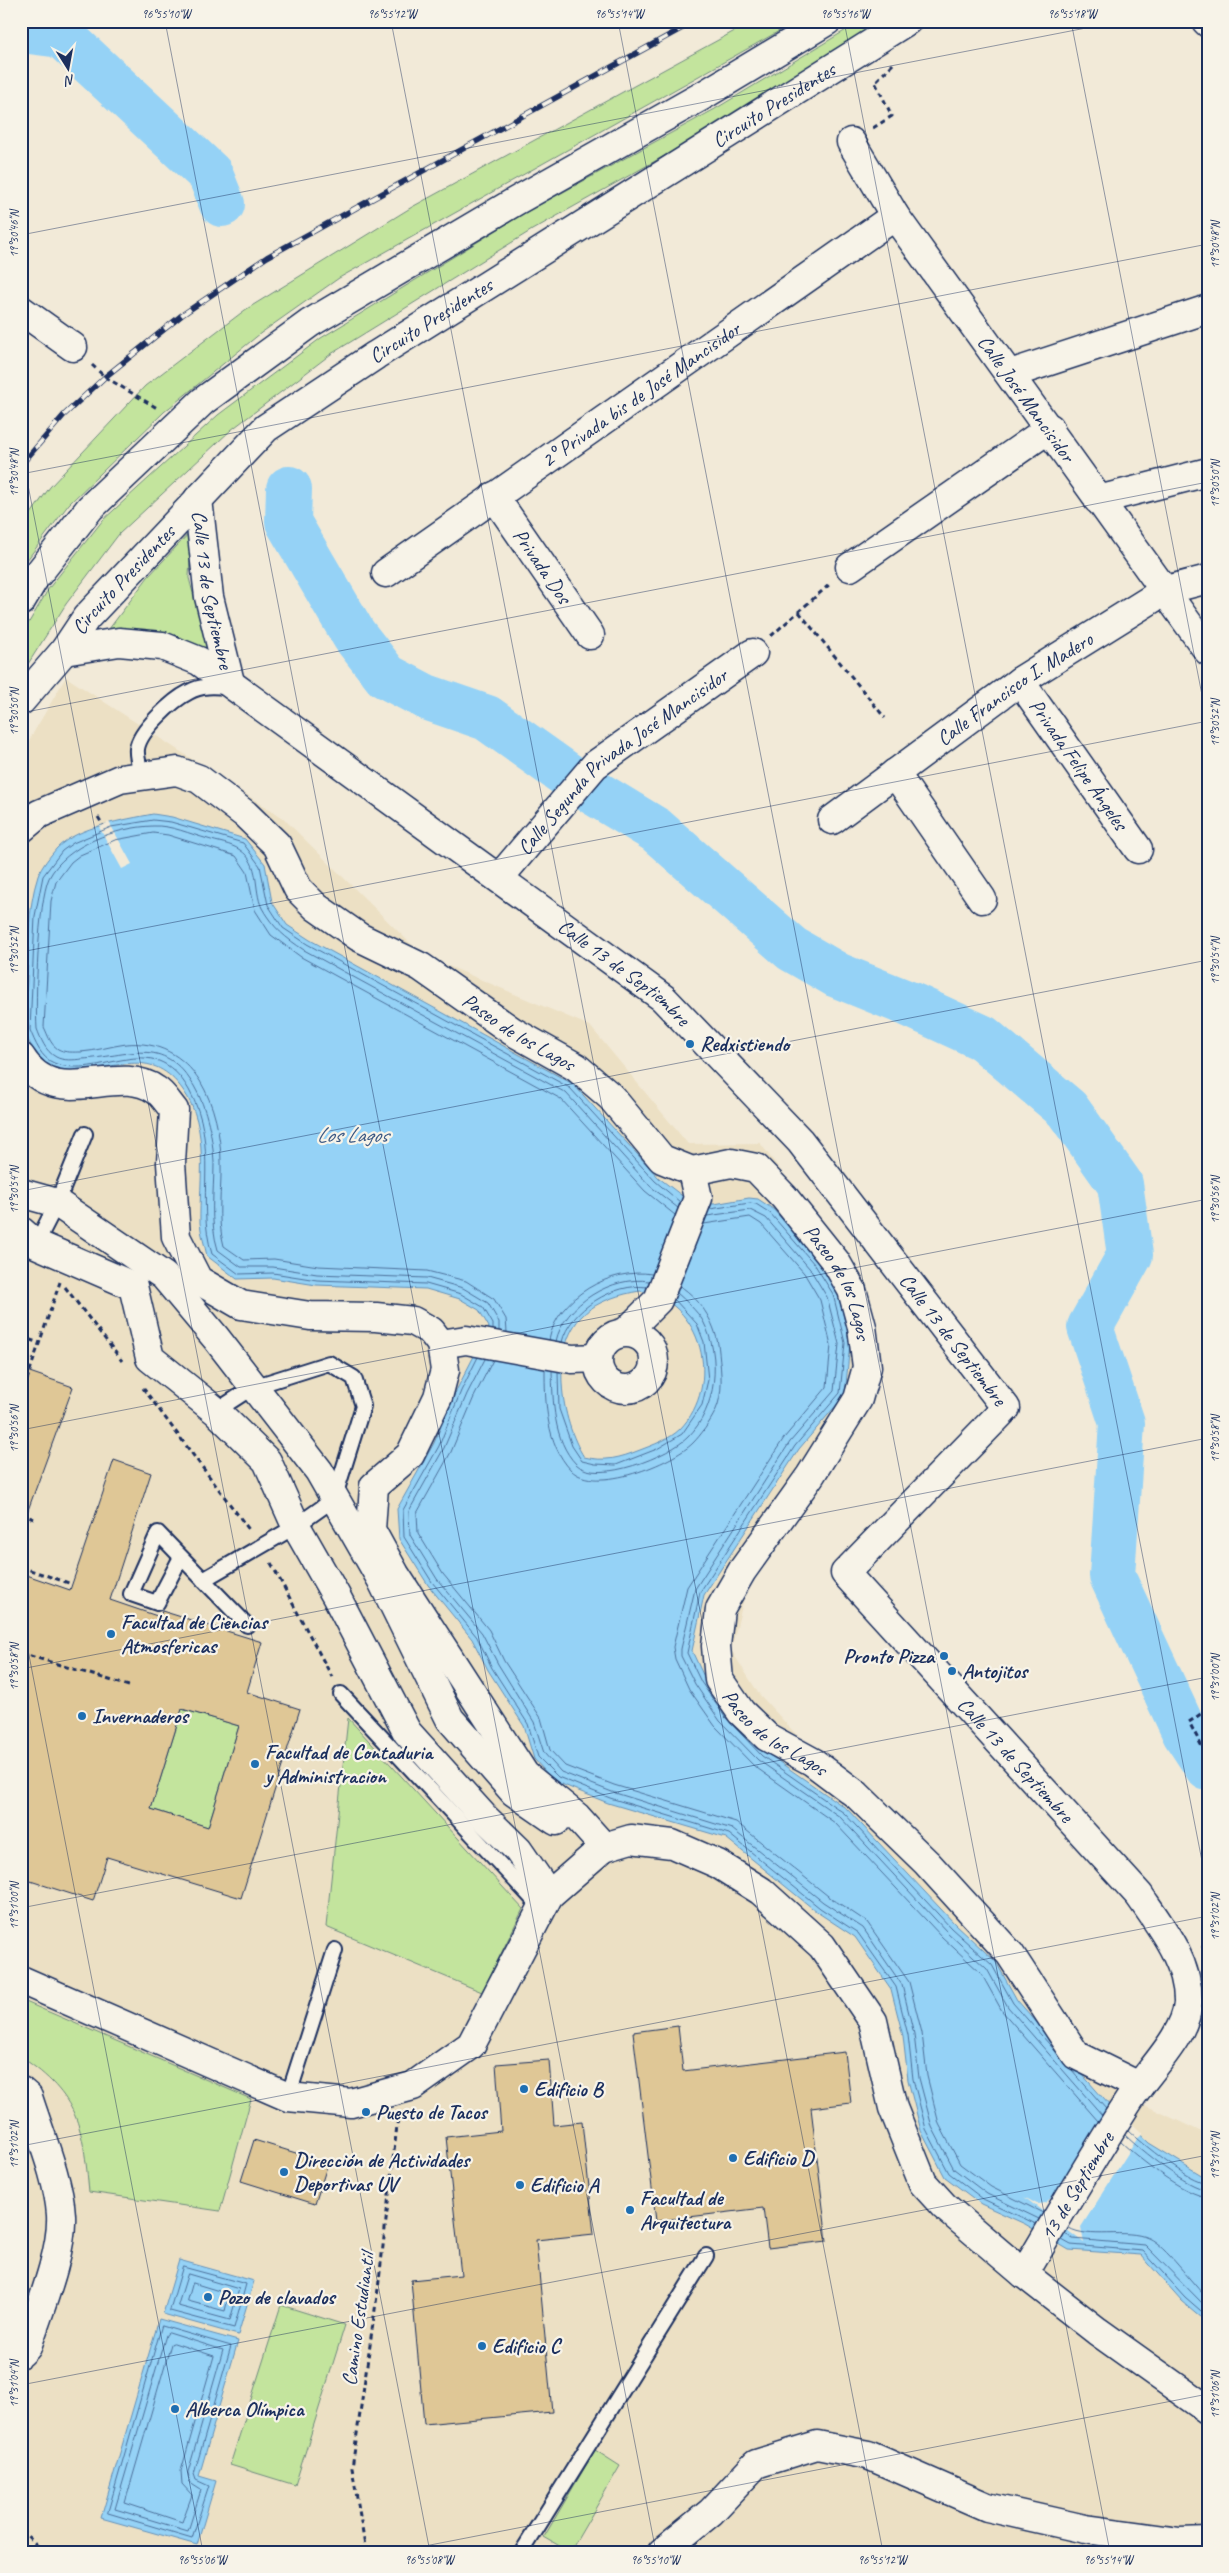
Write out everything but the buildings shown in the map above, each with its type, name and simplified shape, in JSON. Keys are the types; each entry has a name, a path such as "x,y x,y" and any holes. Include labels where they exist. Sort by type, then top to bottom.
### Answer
{"street":[{"name":"Circuito Presidentes","path":"21,601 34,579 90,508 203,401 310,323 516,201 702,96 827,21"},
{"name":"Circuito Presidentes","path":"21,701 64,651 86,618 266,428 376,355 907,21"},
{"name":"Calle José Mancisidor","path":"851,142 895,216 1050,428 1098,500 1166,590 1208,650"},
{"name":"2° Privada bis de José Mancisidor","path":"386,573 895,216"},
{"path":"1010,374 1208,309"},
{"path":"21,310 73,348"},
{"path":"850,567 1050,428"},
{"path":"1098,500 1208,472"},
{"name":"Privada Dos","path":"494,496 590,635"},
{"name":"Calle 13 de Septiembre","path":"198,499 209,597 234,685"},
{"name":"Calle Francisco I. Madero","path":"832,820 1020,681 1166,590 1208,579"},
{"name":"Calle 13 de Septiembre","path":"64,651 119,642 162,646 199,661 663,998 800,1141 1006,1408 845,1573 1139,1895 1168,1937 1187,1981 1188,2005 1179,2031 1135,2092"},
{"name":"Calle Segunda Privada José Mancisidor","path":"498,878 595,765 753,652"},
{"name":"Privada Felipe Ángeles","path":"1020,681 1138,849"},
{"name":"Paseo de los Lagos","path":"21,829 39,814 120,779 177,771 199,779 245,814 277,845 298,889 316,907 359,937 421,967 512,1031 576,1067 611,1097 662,1159 692,1171 731,1163 756,1168 784,1197 836,1262 852,1290 862,1327 867,1367 858,1399 810,1476 742,1571 720,1609 716,1646 719,1680 741,1712 768,1737 813,1762 857,1795 927,1863 1010,1954 1076,2055 1135,2092"},
{"path":"894,773 982,899"},
{"path":"21,1057 28,1068 50,1082 76,1086 131,1081 156,1089 174,1110 172,1163 176,1237 198,1280 241,1305 310,1316 413,1321 454,1342 567,1358 598,1358"},
{"path":"626,1332 644,1339 654,1355 654,1364 645,1381 637,1387 618,1388 602,1376 598,1358 604,1343 610,1337 626,1332 658,1300 698,1198 692,1171"},
{"path":"21,1193 57,1203 164,1276 319,1472 381,1579 450,1719 514,1792 554,1820 604,1847"},
{"path":"29,1238 133,1286 150,1358 216,1411 267,1461 296,1526 336,1596 407,1732 483,1816 518,1850 546,1902"},
{"path":"454,1342 438,1397 410,1455 374,1486 371,1530 395,1574 525,1775 577,1816 604,1847"},
{"path":"21,1980 288,2097 351,2103 413,2086 471,2045 546,1902 604,1847 631,1839 672,1844 718,1864 761,1891 822,1946 873,2021 893,2108 923,2183 944,2206 1029,2264 1168,2384 1208,2410"},
{"path":"21,2090 28,2097 52,2172 61,2215 55,2262 26,2347 21,2352"},
{"name":"13 de Septiembre","path":"1029,2264 1135,2092"},
{"path":"662,2552 710,2512 756,2464 817,2445 868,2455 987,2507 1085,2529 1180,2542 1208,2541"}],"lane":[{"path":"142,776 136,750 140,737 176,701 189,691 207,686 234,685"},
{"path":"29,1238 57,1203 85,1134"},
{"path":"203,1580 296,1526 334,1499 364,1406 354,1378 330,1363 253,1387 216,1411"},
{"path":"181,1557 157,1603 131,1594 158,1533 247,1625"},
{"path":"342,1694 546,1902"},
{"path":"288,2097 335,1950"},
{"path":"522,2552 706,2256"}],"path":[{"path":"851,142 892,116 875,82 899,58"},
{"path":"73,348 105,376 164,412"},
{"path":"753,652 850,567"},
{"path":"799,612 885,718"},
{"path":"54,1276 61,1281 127,1368"},
{"path":"21,1397 61,1281"},
{"path":"21,1337 40,1343"},
{"path":"139,1383 262,1547 342,1694"},
{"path":"21,1514 34,1519"},
{"path":"21,1567 72,1584"},
{"path":"21,1652 129,1686"},
{"path":"1208,1710 1189,1722 1208,1758"},
{"name":"Camino Estudiantil","path":"366,2552 352,2468 378,2289 397,2138 400,2090"},
{"path":"21,2530 44,2552"}],"shaded area":[{"path":"66,677 284,819 412,945 444,964 590,1026 688,1144 760,1143 861,1277 873,1382 748,1582 731,1650 759,1694 1130,2098 1208,2135 1208,2552 21,2552 21,754"}],"green space":[{"path":"753,21 797,21 339,278 261,333 164,412 69,504 21,568 21,528 50,487 145,386 245,310 412,207"},
{"path":"861,21 889,21 723,123 532,230 331,354 231,430 119,534 66,604 21,675 21,636 49,588 103,520 218,415 321,338 523,214 715,109"},
{"path":"191,531 189,578 210,658 161,635 137,632 106,633 148,577"},
{"path":"182,1709 239,1726 208,1827 151,1809"},
{"path":"348,1718 523,1909 482,1992 326,1927"},
{"path":"21,2000 251,2099 220,2211 89,2192 84,2149 75,2115 55,2085 21,2057"},
{"path":"281,2305 345,2325 295,2485 230,2465"},
{"path":"595,2450 620,2466 570,2552 544,2537"}],"water":[{"name":"Los Lagos","path":"153,814 172,817 245,839 265,864 272,902 287,925 310,940 573,1084 659,1178 690,1202 714,1204 749,1198 758,1199 773,1209 820,1262 838,1293 850,1343 845,1395 799,1449 704,1595 692,1651 705,1679 729,1714 765,1752 847,1809 955,1924 996,1962 1017,2000 1110,2106 1149,2143 1208,2179 1208,2323 1182,2301 1141,2255 1069,2250 1025,2224 981,2204 945,2177 921,2131 908,2080 903,2036 891,1989 855,1937 817,1912 726,1838 608,1803 554,1781 534,1759 524,1726 488,1670 472,1639 428,1585 399,1539 397,1509 434,1443 457,1389 489,1327 479,1310 460,1299 426,1289 316,1285 273,1278 237,1279 207,1256 200,1223 200,1137 197,1121 183,1090 159,1068 147,1064 121,1064 77,1071 53,1068 38,1056 31,1046 26,1036 24,1012 29,928 34,889 39,872 57,848 77,834 102,825","holes":["640,1291 662,1298 679,1311 692,1327 700,1347 703,1369 701,1390 693,1411 676,1433 656,1444 612,1458 584,1457 569,1424 562,1385 562,1365 572,1329 589,1310 610,1299"]},
{"name":"Pozo de clavados","path":"179,2260 254,2281 238,2335 163,2314"},
{"name":"Alberca Olímpica","path":"159,2319 238,2341 199,2476 216,2481 197,2545 101,2518"}],"pier":[{"path":"109,822 132,864 122,869 99,827"},
{"path":"1111,2103 1143,2134 1137,2139 1081,2227 1084,2243 1024,2197 1037,2204 1045,2203 1052,2197 1102,2123"}],"waterway":[{"path":"21,30 61,35 210,174 222,204"},
{"path":"289,489 288,522 354,635 386,676 426,697 487,718 577,782 656,830 792,949 837,975 909,1004 983,1038 1067,1109 1120,1184 1130,1255 1090,1327 1122,1423 1112,1576 1185,1733 1208,1768"}],"railway":[{"path":"21,465 64,415 105,377 182,315 267,257 695,21"}],"place":[{"name":"Redxistiendo","path":"690,1044"},
{"name":"Facultad de Ciencias Atmosfericas","path":"111,1634"},
{"name":"Pronto Pizza","path":"944,1656"},
{"name":"Antojitos","path":"952,1671"},
{"name":"Invernaderos","path":"82,1716"},
{"name":"Facultad de Contaduria y Administracion","path":"255,1764"},
{"name":"Edificio B","path":"524,2089"},
{"name":"Puesto de Tacos","path":"366,2112"},
{"name":"Edificio D","path":"733,2158"},
{"name":"Dirección de Actividades Deportivas UV","path":"284,2172"},
{"name":"Edificio A","path":"520,2185"},
{"name":"Facultad de Arquitectura","path":"630,2210"},
{"name":"Pozo de clavados","path":"208,2297"},
{"name":"Edificio C","path":"482,2346"},
{"name":"Alberca Olímpica","path":"175,2409"}]}
